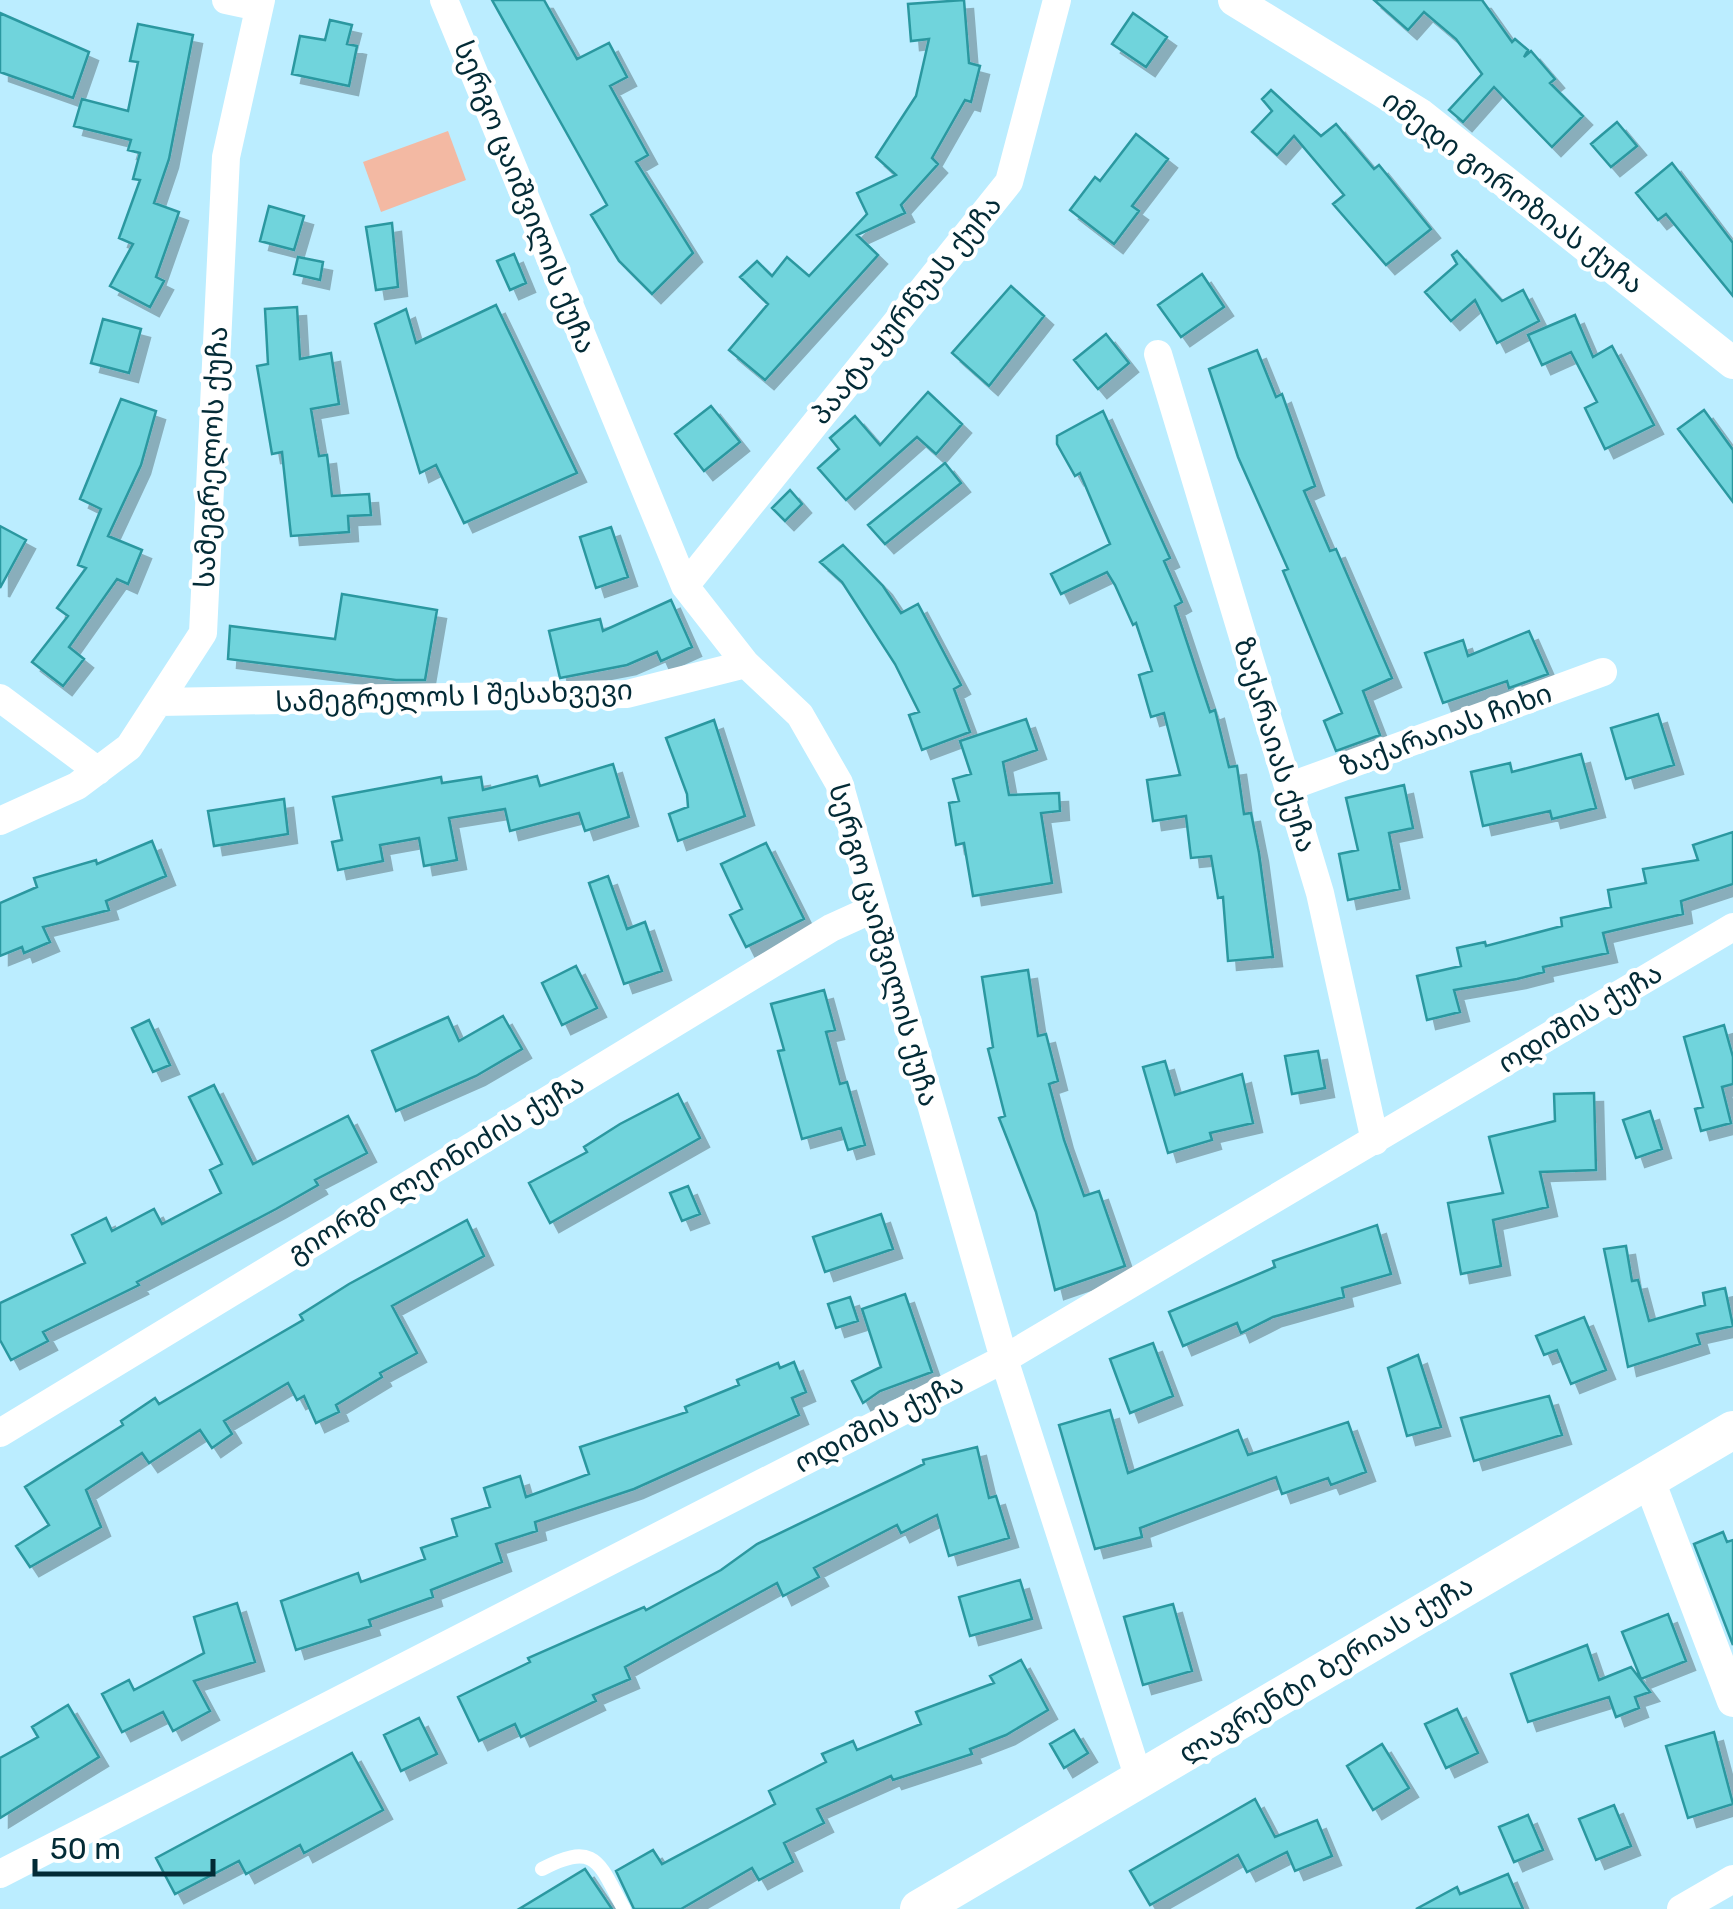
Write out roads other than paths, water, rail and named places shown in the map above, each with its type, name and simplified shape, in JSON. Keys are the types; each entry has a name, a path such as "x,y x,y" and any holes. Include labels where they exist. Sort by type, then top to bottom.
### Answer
{"main road":[{"name":"ლავრენტი ბერიას ქუჩა","path":"919,1909 1733,1430"}],"street":[{"path":"226,0 260,4"},
{"name":"სერგო ცაიშვილის ქუჩა","path":"444,0 686,586 746,664 800,715 840,783 1004,1359 1139,1779"},
{"name":"პაატა ყურწუას ქუჩა","path":"686,586 1009,182 1057,0"},
{"name":"იმედი გოროზიას ქუჩა","path":"1234,0 1420,116 1733,363"},
{"name":"სამეგრელოს ქუჩა","path":"0,821 77,786 129,747 202,633 226,157 260,4"},
{"name":"ზაქარაიას ქუჩა","path":"1158,354 1320,894 1375,1141"},
{"name":"სამეგრელოს I შესახვევი","path":"158,702 627,694 746,664"},
{"name":"ზაქარაიას ჩიხი","path":"1288,788 1603,672"},
{"path":"0,698 98,770"},
{"name":"გიორგი ლეონიძის ქუჩა","path":"0,1433 831,928 875,908"},
{"name":"ოდიშის ქუჩა","path":"0,1874 1004,1359 1733,927"},
{"path":"1648,1478 1733,1701"},
{"path":"1681,1909 1733,1879"}],"lane":[{"path":"542,1868 569,1855 587,1854 597,1861 624,1909"}]}
